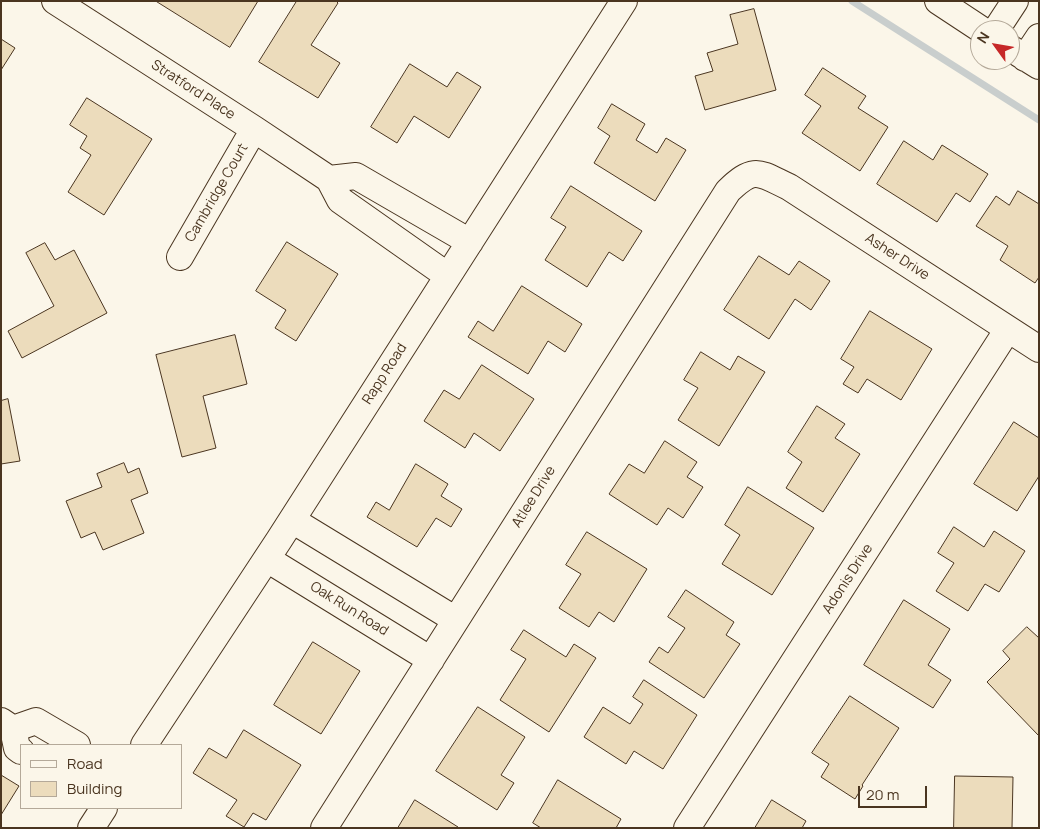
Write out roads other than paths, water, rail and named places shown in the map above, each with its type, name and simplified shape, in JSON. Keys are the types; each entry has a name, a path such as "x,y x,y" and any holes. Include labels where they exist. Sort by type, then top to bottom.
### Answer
{"street":[{"name":"Stratford Place","path":"55,1 329,179 340,200 448,276"},
{"name":"Rapp Road","path":"145,744 292,520 624,1"},
{"path":"938,1 970,22"},
{"path":"1002,20 1014,1"},
{"name":"Cambridge Court","path":"180,257 254,129"},
{"name":"Asher Drive","path":"751,174 760,173 789,187 1039,349"},
{"name":"Atlee Drive","path":"324,828 728,191 741,178 751,174"},
{"path":"329,179 356,176 470,242"},
{"name":"Adonis Drive","path":"687,828 1008,329"},
{"path":"292,520 456,620"},
{"name":"Oak Run Road","path":"267,558 431,660"},
{"path":"12,734 36,721 75,744"},
{"path":"91,828 103,809"}],"waterway":[{"path":"852,1 1039,120"}]}
